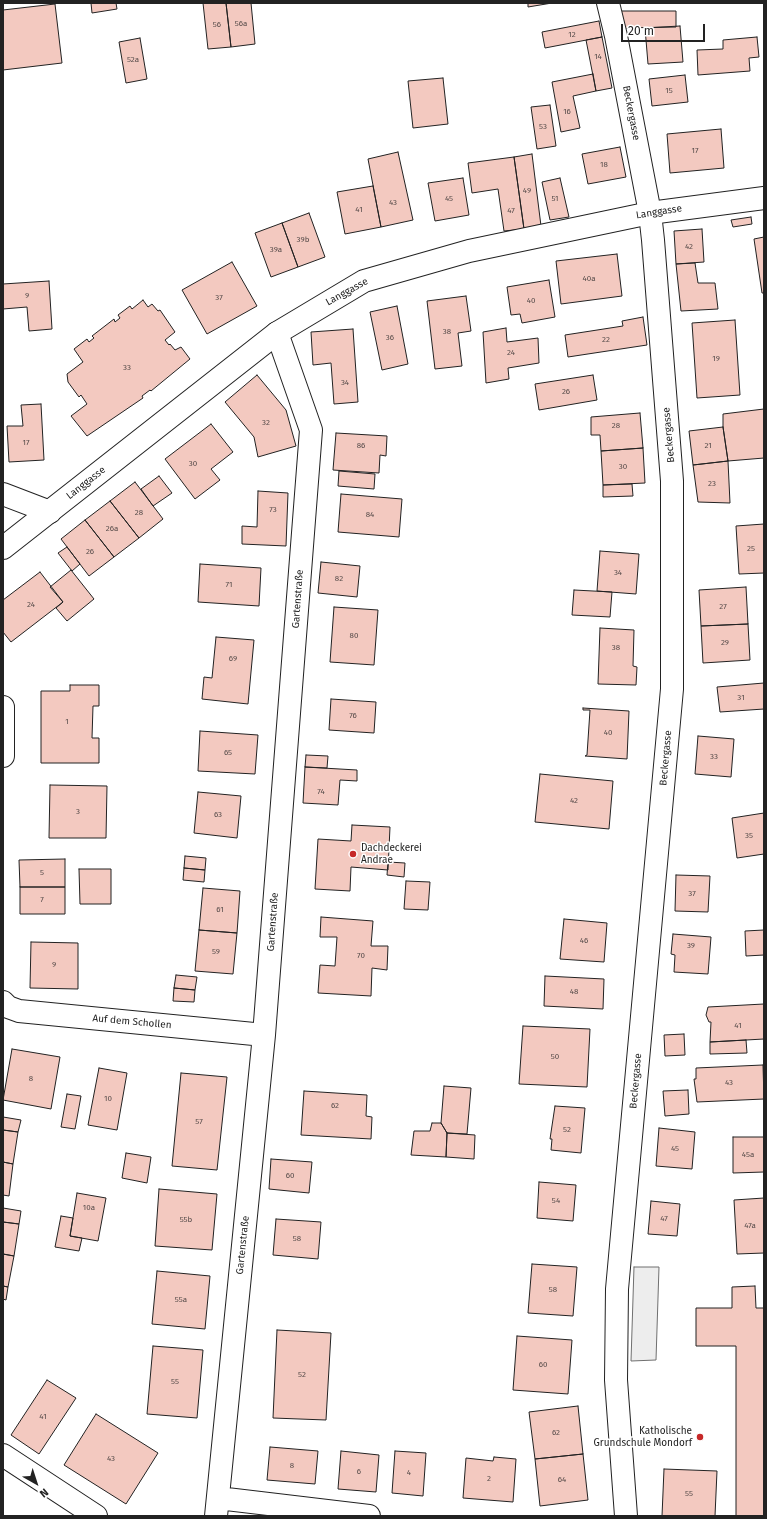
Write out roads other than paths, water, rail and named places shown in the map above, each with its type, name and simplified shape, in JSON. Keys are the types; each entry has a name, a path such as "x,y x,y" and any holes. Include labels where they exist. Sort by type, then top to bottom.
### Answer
{"street":[{"name":"Beckergasse","path":"608,3 618,44 650,213 672,481 672,689 616,1289 616,1380 626,1516"},
{"name":"Langgasse","path":"3,548 277,333 364,281 469,251 650,213 764,198"},
{"name":"Gartenstraße","path":"217,1507 264,1035 311,430 277,333"},
{"path":"3,494 50,512"},
{"path":"3,707 3,756"},
{"name":"Auf dem Schollen","path":"3,1002 8,1007 19,1011 264,1035"},
{"path":"3,1455 96,1516"},
{"path":"217,1507 369,1516"}],"place":[{"name":"Dachdeckerei Andrae","path":"353,854"},
{"name":"Katholische Grundschule Mondorf","path":"700,1437"}]}
